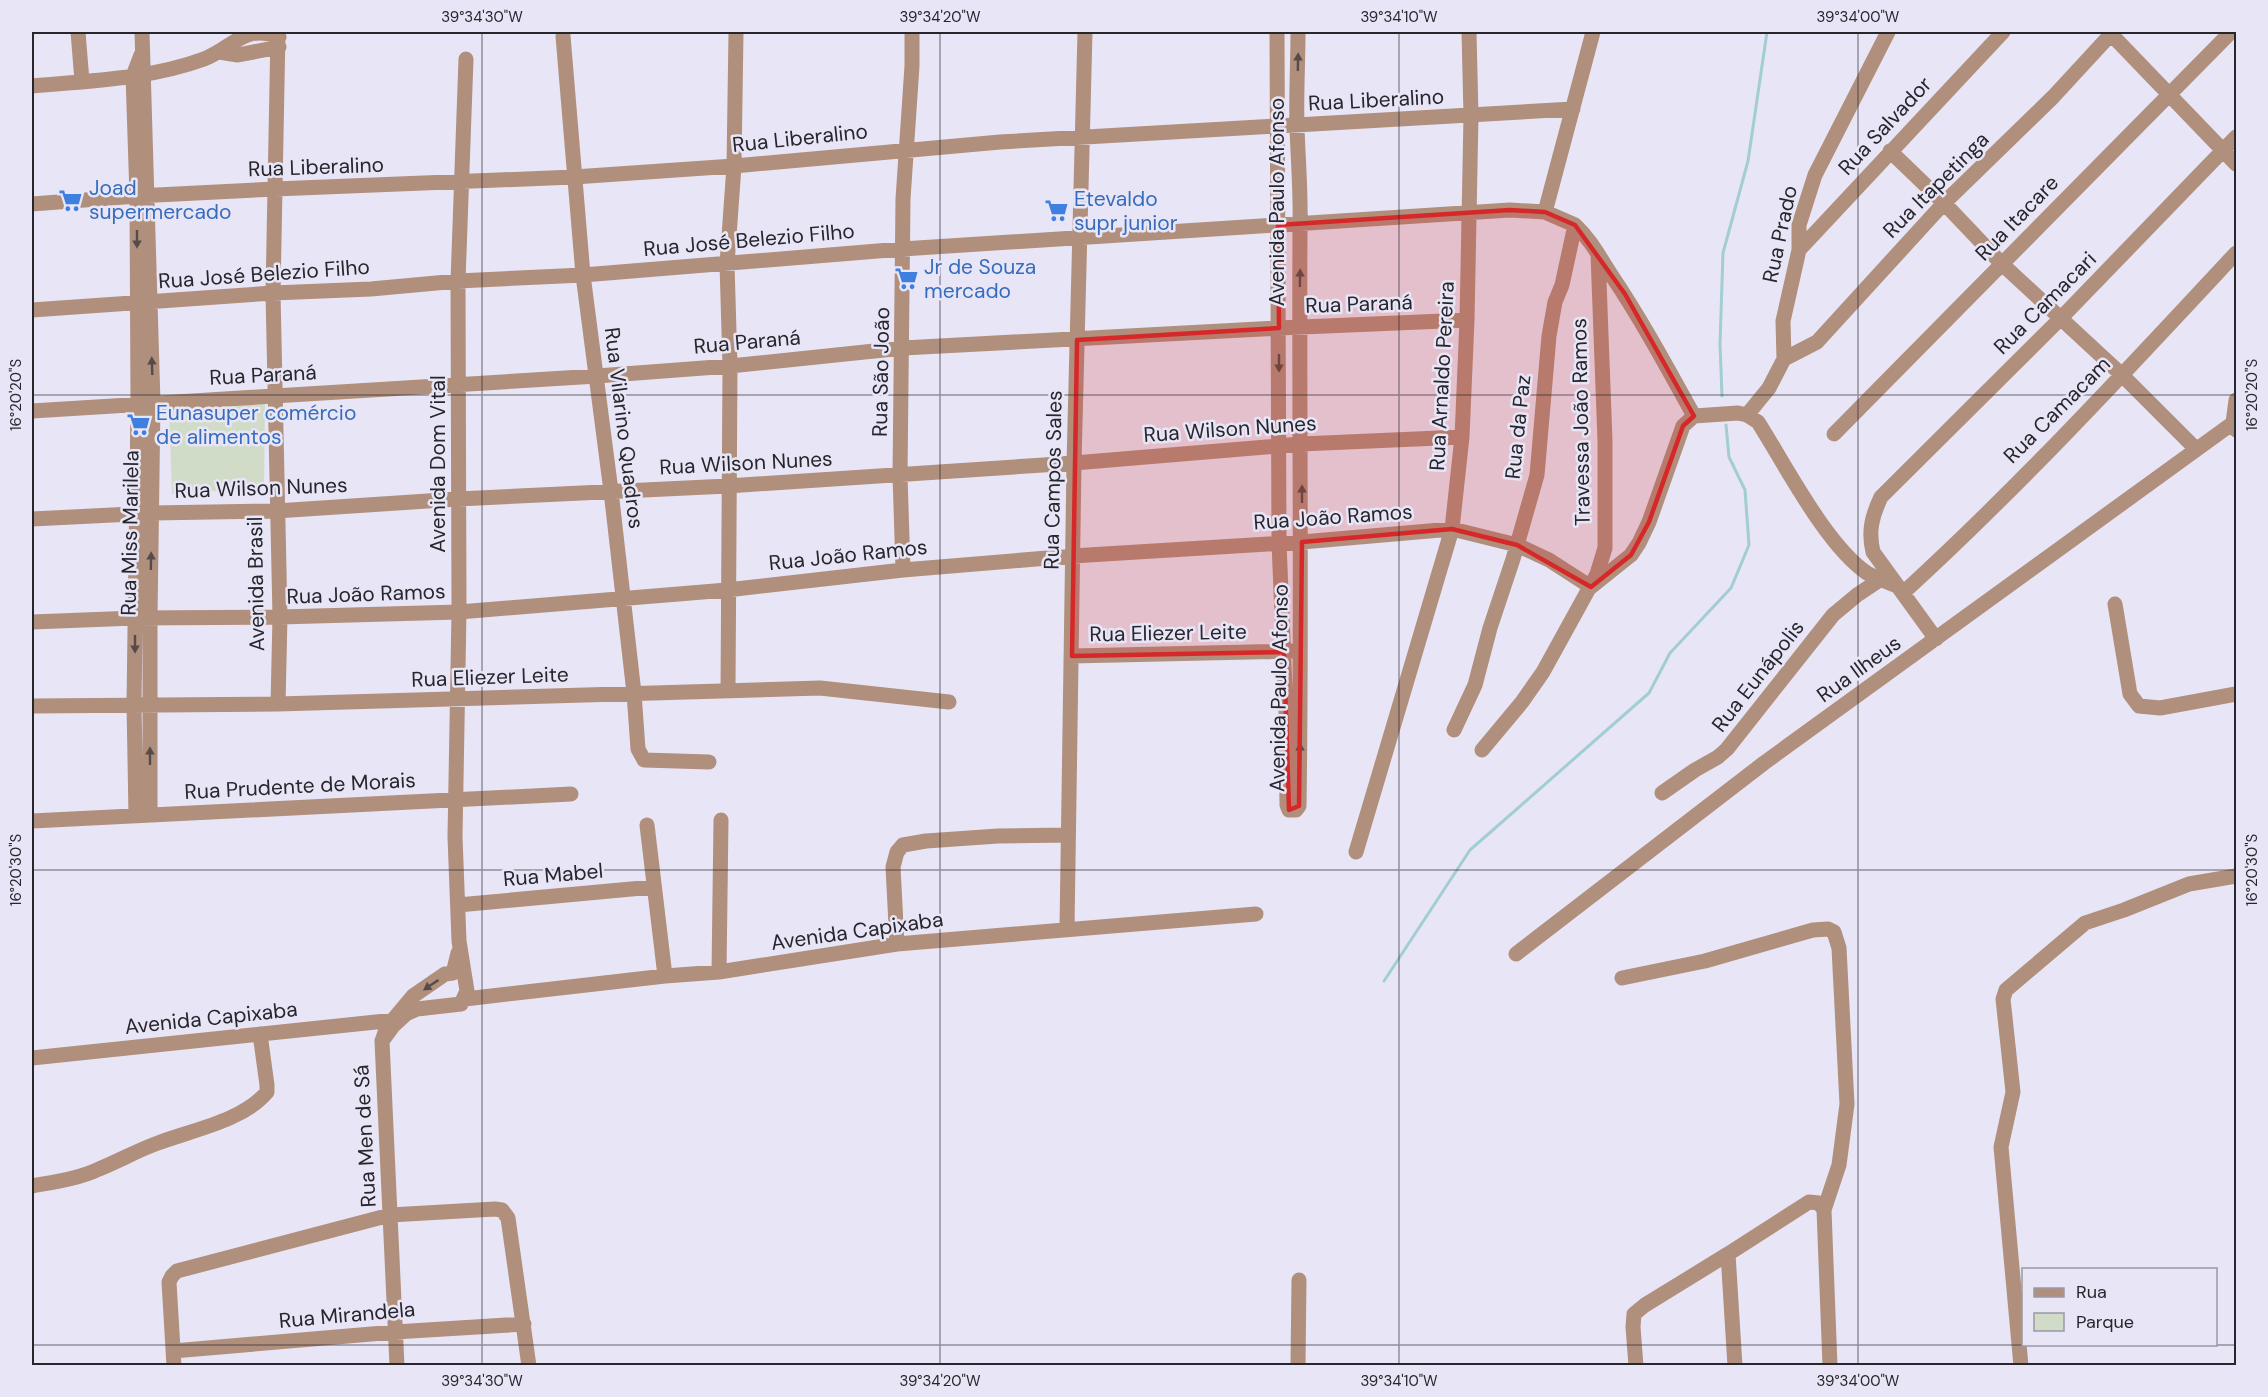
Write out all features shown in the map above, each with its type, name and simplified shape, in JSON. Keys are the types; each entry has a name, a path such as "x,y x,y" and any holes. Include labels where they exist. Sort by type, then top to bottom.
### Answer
{"street":[{"path":"78,32 82,81"},
{"path":"138,74 143,49 142,32"},
{"path":"32,86 138,74 195,62 219,52 244,33 255,32 279,39"},
{"path":"728,690 730,366 727,264 734,166 736,32"},
{"name":"Rua São João","path":"903,570 900,475 903,348 902,249 912,32"},
{"name":"Rua Campos Sales","path":"1067,929 1072,556 1085,32"},
{"name":"Avenida Paulo Afonso","path":"1277,32 1279,543 1287,805 1289,810 1296,810 1299,806 1301,651 1298,32"},
{"name":"Rua Arnaldo Pereira","path":"1356,852 1452,529 1462,437 1467,320 1471,116 1470,32"},
{"path":"1593,32 1545,212 1575,225 1592,242 1651,337 1694,416"},
{"name":"Rua Prado","path":"1747,415 1769,388 1784,359 1783,321 1799,250 1799,225 1815,175 1888,32"},
{"name":"Rua Salvador","path":"1799,250 2003,32"},
{"path":"2111,32 2236,164"},
{"name":"Rua Itapetinga","path":"1784,359 1817,342 1944,203 2038,112 2111,32"},
{"name":"Rua Itacare","path":"1834,434 2231,32"},
{"name":"Rua Vilarino Quadros","path":"563,36 583,275 611,491 634,693 638,749 644,760 709,762"},
{"path":"219,52 248,54 279,39"},
{"name":"Avenida Brasil","path":"278,704 280,617 273,293 276,78 279,39"},
{"path":"248,54 266,65 276,78"},
{"name":"Avenida Dom Vital","path":"460,1002 467,991 459,941 455,800 459,612 458,281 466,59"},
{"name":"Rua Miss Marilela","path":"138,74 143,196 146,403 153,513 142,618"},
{"name":"Rua Liberalino","path":"32,204 274,189 574,177 734,166 906,149 1573,109"},
{"name":"Rua Camacari","path":"1900,589 1873,552 1869,537 1873,515 1881,497 2061,318 2236,137"},
{"path":"1890,151 2002,264 2122,375 2196,449"},
{"name":"Rua José Belezio Filho","path":"32,310 273,293 371,289 458,281 583,275 902,249 1510,210 1545,212"},
{"name":"Rua da Paz","path":"1454,730 1475,685 1537,475 1549,336 1555,302 1562,285 1575,225"},
{"name":"Rua Camacam","path":"1900,589 1941,558 2122,375 2236,253"},
{"name":"Travessa João Ramos","path":"1591,587 1605,548 1605,441 1598,254"},
{"name":"Rua Paraná","path":"32,411 597,376 730,366 903,348 1467,320"},
{"path":"2235,426 2236,400"},
{"name":"Rua Miss Marilela","path":"143,815 142,618 136,514 146,403"},
{"path":"1482,750 1522,702 1543,672 1591,587 1631,555 1639,543 1649,522 1683,426 1694,416 1738,413 1747,415 1758,423 1811,508 1846,555 1868,573 1900,589 1936,639"},
{"name":"Rua Ilheus","path":"1516,954 1764,763 2196,449 2235,426"},
{"name":"Rua Wilson Nunes","path":"32,519 153,513 276,511 458,499 728,486 1301,444 1462,437"},
{"name":"Rua João Ramos","path":"32,622 459,612 727,590 903,570 1452,529 1517,545 1549,560 1591,587"},
{"name":"Rua Eunápolis","path":"1662,793 1727,749 1833,615 1881,579"},
{"path":"2115,604 2130,694 2139,706 2160,708 2236,694"},
{"name":"Rua Eliezer Leite","path":"1072,657 1301,651"},
{"name":"Rua Eliezer Leite","path":"32,706 456,700 820,688 949,702"},
{"name":"Rua Prudente de Morais","path":"32,820 572,794"},
{"path":"719,972 721,820"},
{"path":"647,825 652,887 665,976"},
{"path":"897,944 893,867 897,852 903,845 926,841 998,836 1067,835"},
{"path":"2020,1365 2001,1147 2013,1092 2003,999 2006,990 2085,923 2190,884 2236,876"},
{"name":"Rua Mabel","path":"458,905 652,887"},
{"name":"Avenida Capixaba","path":"382,1041 390,1029 406,1014 417,1009 460,1002 665,976 719,972 897,944 1256,914"},
{"path":"1622,978 1705,961 1813,930 1828,929 1834,932 1839,948 1847,1104 1845,1135 1839,1165 1824,1210 1830,1365"},
{"name":"Rua Men de Sá","path":"397,1365 382,1041 384,1032 413,996 434,984 445,974 453,973 459,941"},
{"name":"Avenida Capixaba","path":"32,1058 395,1020"},
{"path":"32,1186 62,1181 98,1170 159,1143 228,1119 257,1102 267,1092 260,1034"},
{"path":"1636,1365 1634,1314 1809,1202 1819,1203 1824,1210"},
{"path":"173,1358 169,1282 177,1271 390,1215 495,1209 502,1210 508,1218 529,1365"},
{"path":"1728,1254 1735,1365"},
{"path":"1298,1365 1299,1280"},
{"name":"Rua Mirandela","path":"173,1358 395,1332 524,1324"}],"highlighted area":[{"path":"1510,210 1545,212 1575,225 1625,294 1694,416 1683,426 1649,522 1631,555 1591,587 1517,545 1452,529 1302,542 1299,806 1289,810 1284,652 1072,656 1077,340 1279,328 1278,225"}],"green space":[{"path":"265,404 264,488 172,494 169,409"}],"waterway":[{"path":"1722,396 1720,344 1723,253 1748,161 1767,32"},
{"path":"1384,981 1470,850 1649,693 1670,653 1731,588 1749,545 1745,490 1729,457 1726,425"}],"place":[{"name":"Joad supermercado","path":"71,200"},
{"name":"Etevaldo supr junior","path":"1056,211"},
{"name":"Jr de Souza mercado","path":"906,279"},
{"name":"Eunasuper comércio de alimentos","path":"138,425"}]}
